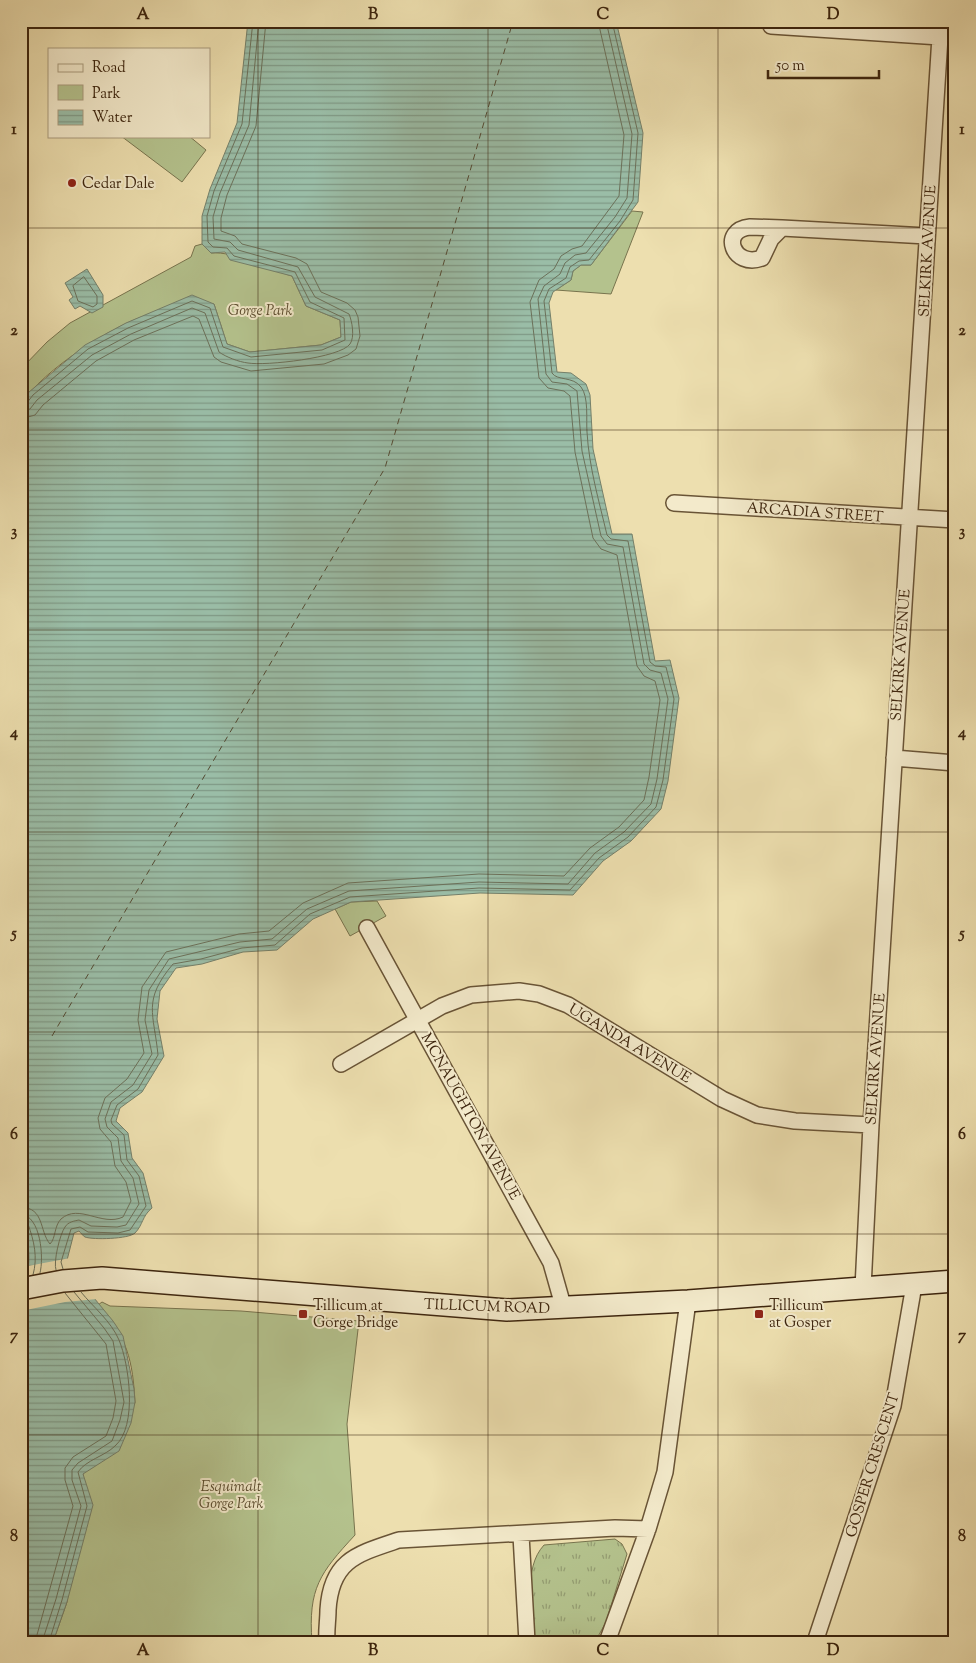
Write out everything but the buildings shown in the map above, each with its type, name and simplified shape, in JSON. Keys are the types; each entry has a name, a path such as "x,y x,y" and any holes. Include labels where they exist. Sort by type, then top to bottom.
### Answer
{"main road":[{"name":"TILLICUM ROAD","path":"21,1289 63,1281 102,1278 507,1310 564,1309 688,1302 955,1282"}],"street":[{"name":"SELKIRK AVENUE","path":"863,1288 871,1125 941,21"},
{"path":"771,26 940,37"},
{"path":"782,228 927,236"},
{"name":"ARCADIA STREET","path":"674,503 955,520"},
{"path":"894,758 955,763"},
{"name":"MCNAUGHTON AVENUE","path":"366,928 552,1263 564,1309"},
{"name":"UGANDA AVENUE","path":"341,1064 442,1006 471,995 500,991 539,994 568,1004 722,1098 757,1115 795,1121 871,1125"},
{"name":"GOSPER CRESCENT","path":"815,1642 893,1406 914,1284"},
{"path":"607,1642 648,1529 665,1472 688,1302"},
{"path":"327,1642 330,1588 337,1576 354,1558 399,1540 521,1535 615,1528 648,1529"},
{"path":"521,1535 527,1642"}],"green space":[{"path":"124,138 191,138 206,150 182,182"},
{"path":"632,211 643,212 611,294 556,290 571,280 573,271 581,265 591,265"},
{"name":"Gorge Park","path":"202,244 211,253 241,258 292,276 306,306 340,320 341,337 321,345 250,352 227,344 214,304 160,311 119,327 81,350 45,377 21,404 21,369 47,342 70,323 191,257 195,246"},
{"path":"377,901 386,916 350,936 335,909 351,902"},
{"path":"21,1218 29,1244 31,1263 21,1264"},
{"name":"Esquimalt Gorge Park","path":"102,1302 110,1306 241,1311 359,1321 347,1424 355,1535 333,1560 319,1583 312,1608 312,1642 53,1642 67,1602 83,1474 135,1403 127,1350 116,1327 98,1305"},
{"path":"615,1539 622,1544 627,1554 606,1622 595,1642 535,1642 530,1591 531,1578 537,1555 544,1545"}],"water":[{"path":"248,21 616,21 643,133 638,202 591,265 581,265 573,271 571,280 553,292 549,303 557,372 571,373 586,384 590,395 593,449 612,534 632,534 655,661 670,660 679,698 668,781 661,809 631,841 603,861 573,895 480,893 351,902 313,919 277,950 243,952 202,964 176,968 160,991 157,1019 164,1056 142,1092 120,1108 116,1121 128,1133 132,1158 143,1173 152,1208 146,1214 138,1230 131,1235 119,1238 95,1238 85,1237 79,1231 74,1233 66,1264 123,1336 134,1389 135,1402 131,1423 119,1451 83,1474 93,1505 67,1602 53,1642 21,1642 21,1299 29,1258 21,1218 21,404 29,392 85,345 126,323 192,295 214,304 227,344 250,352 321,345 341,337 340,320 306,306 292,276 230,260 225,252 211,253 202,244 202,216 210,189 237,123"},
{"path":"87,269 103,295 103,307 92,313 80,306 75,309 69,300 73,297 65,283"}],"pier":[{"path":"70,1258 69,1263 97,1299 65,1302 21,1311 21,1290 28,1266"}],"ferry route":[{"path":"52,1036 385,468 513,21"}],"place":[{"name":"Cedar Dale","path":"72,183"},
{"name":"Tillicum at Gorge Bridge","path":"303,1314"},
{"name":"Tillicum at Gosper","path":"759,1314"}]}
